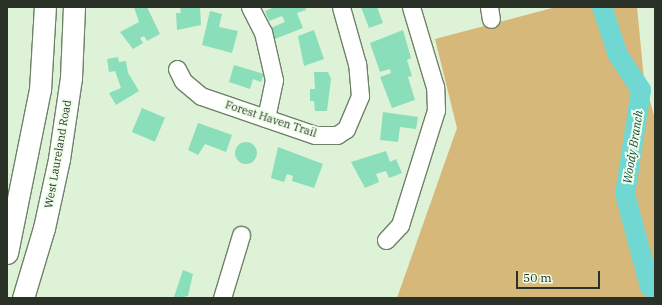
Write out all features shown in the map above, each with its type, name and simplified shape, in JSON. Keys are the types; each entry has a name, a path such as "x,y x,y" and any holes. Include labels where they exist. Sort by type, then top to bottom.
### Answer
{"main road":[{"path":"36,259 7,252 40,90 45,7"},
{"name":"West Laureland Road","path":"23,298 36,259 66,117 74,7"}],"street":[{"path":"250,7 264,32 274,80 266,118"},
{"name":"Forest Haven Trail","path":"177,69 183,81 201,96 326,137 346,129 360,96 360,83 341,7"},
{"path":"386,240 400,225 436,110 435,87 411,7"},
{"path":"222,298 241,235"}],"shaded area":[{"path":"556,7 637,7 644,79 655,119 655,298 397,298 457,128 435,39"}],"building":[{"path":"134,7 147,7 160,34 147,41 144,36 140,38 143,43 133,49 120,32 139,22"},
{"path":"180,7 200,7 201,25 177,30 176,13 181,13"},
{"path":"275,7 305,7 306,10 297,13 303,28 275,39 271,36 268,29 285,22 282,16 269,21 265,11"},
{"path":"361,7 377,7 383,23 369,28"},
{"path":"210,11 222,14 219,27 238,31 232,53 202,45"},
{"path":"314,30 324,59 304,66 298,36"},
{"path":"403,30 411,58 407,60 412,76 408,77 415,100 392,108 380,77 391,73 390,69 380,72 370,43"},
{"path":"118,57 119,62 126,61 128,73 139,91 116,105 109,93 121,88 115,71 109,72 107,59"},
{"path":"234,65 264,74 261,82 253,79 250,89 229,82"},
{"path":"314,72 328,72 331,79 327,111 315,111 314,101 310,101 310,89 315,89"},
{"path":"142,108 165,118 155,142 132,132"},
{"path":"383,112 418,117 416,129 400,127 398,142 380,140"},
{"path":"198,123 232,135 226,152 205,144 198,155 188,150"},
{"path":"246,142 250,143 256,149 256,157 250,163 246,164 242,163 236,157 235,153 236,149 242,143"},
{"path":"278,147 323,164 314,188 292,181 293,176 287,174 284,182 271,178"},
{"path":"386,151 390,162 396,159 402,173 389,178 386,171 376,174 379,182 365,188 351,162"},
{"path":"183,270 193,274 188,296 178,298 174,297"}],"waterway":[{"name":"Woody Branch","path":"602,7 618,55 641,90 625,194 650,287 655,290"}]}
